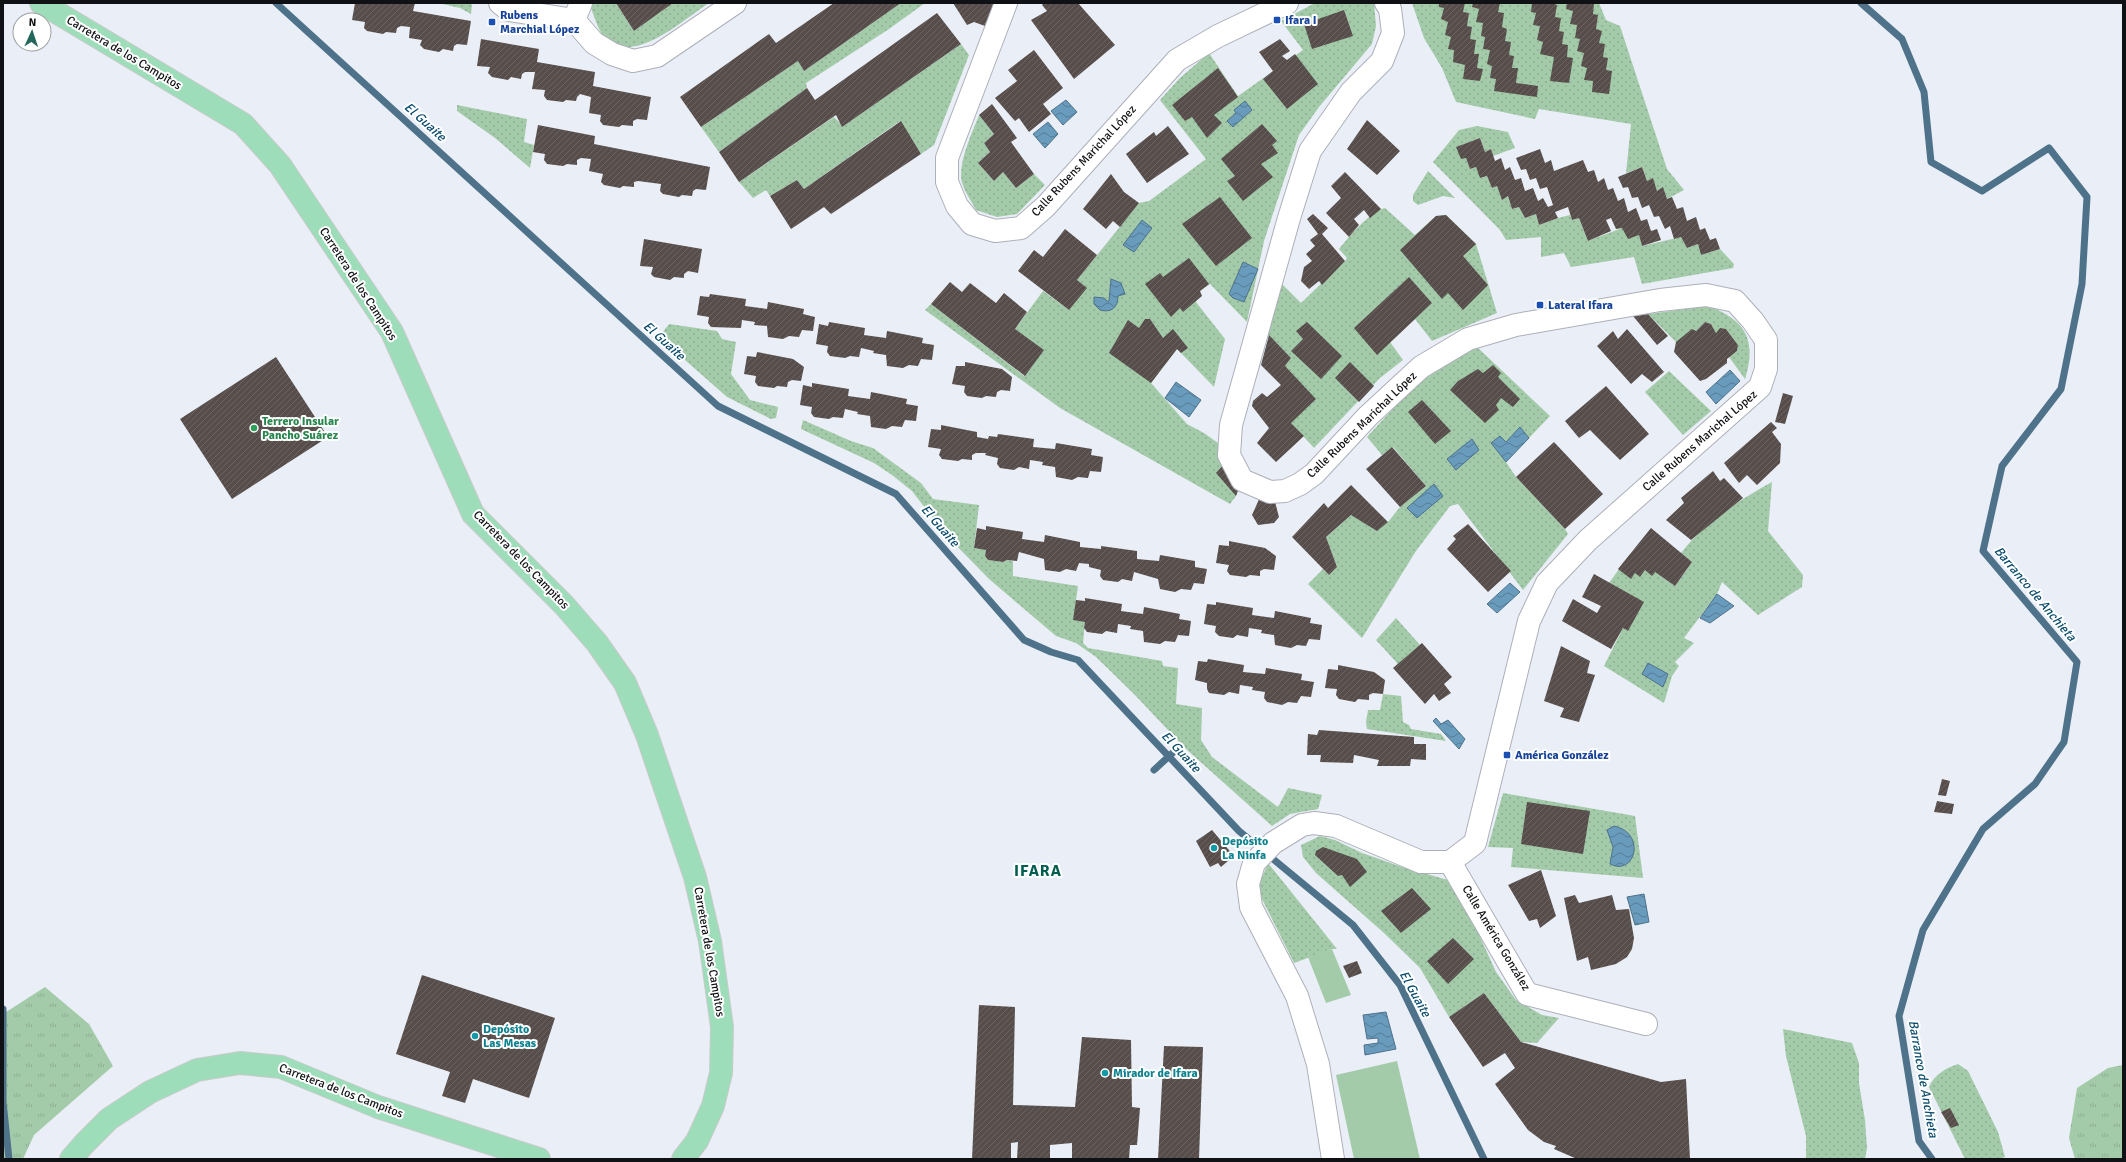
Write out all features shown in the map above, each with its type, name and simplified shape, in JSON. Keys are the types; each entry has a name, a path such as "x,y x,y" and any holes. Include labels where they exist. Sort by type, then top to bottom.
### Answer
{"main road":[{"name":"Carretera de los Campitos","path":"41,3 243,124 280,165 392,332 473,514 564,605 597,643 624,683 647,735 695,877 710,941 722,1027 721,1073 713,1106 697,1141 683,1159"},
{"name":"Carretera de los Campitos","path":"71,1159 109,1119 150,1092 197,1070 240,1063 281,1067 378,1107 539,1159"}],"street":[{"path":"500,3 509,10 578,11 594,42 612,54 633,61 657,56 735,3"},
{"name":"Calle Rubens Marichal López","path":"1006,3 947,158 947,182 957,206 972,224 995,231 1021,228 1046,206 1177,60 1218,36 1287,3"},
{"name":"Calle Rubens Marichal López","path":"1386,3 1390,9 1393,33 1382,61 1352,92 1310,151 1289,218 1231,425 1229,455 1242,480 1270,492 1285,491 1300,484 1314,474 1368,416 1421,367 1468,339 1516,325 1660,300 1706,295 1735,301 1753,321 1766,340 1766,368 1760,387 1588,540 1547,583 1529,621 1474,843 1450,862"},
{"path":"1333,1159 1318,1064 1297,996 1251,907 1248,896 1248,884 1254,863 1261,854 1287,834 1302,825 1314,823 1336,826 1421,862 1450,862"},
{"name":"Calle América González","path":"1450,862 1527,994 1646,1024"}],"green space":[{"path":"438,3 470,3 472,5 471,14 460,8"},
{"path":"593,3 616,3 634,31 673,3 709,3 673,29 659,37 644,44 630,47 617,46 603,36 591,8"},
{"path":"901,3 925,3 889,29 806,83 807,88 719,152 701,127 798,61 804,71"},
{"path":"1315,3 1374,3 1376,26 1372,44 1319,107 1299,135 1264,241 1247,322 1210,284 1200,291 1196,302 1225,339 1214,387 1177,349 1151,383 1187,424 1204,433 1218,443 1226,462 1240,485 1236,496 1230,504 1060,408 925,310 931,304 1024,376 1015,329 1043,291 1069,310 1086,288 1077,280 1139,203 1149,201 1206,159 1160,100 1180,78 1209,53 1238,96 1303,50 1281,21"},
{"path":"1412,3 1599,3 1606,20 1620,26 1667,169 1684,190 1667,199 1663,188 1657,191 1653,179 1647,181 1642,167 1626,173 1631,124 1539,109 1535,119 1456,102 1442,68 1424,38"},
{"path":"961,44 969,55 934,145 921,154 900,121 804,189 797,180 770,196 766,190 753,198 739,182 834,117 843,126"},
{"path":"457,105 527,119 524,142 534,145 530,168 495,138 457,111"},
{"path":"979,115 994,134 984,143 990,152 978,163 994,181 1003,172 1016,188 1034,174 1045,185 1017,214 997,217 976,210 961,180 961,168 967,145"},
{"path":"1477,126 1508,132 1515,148 1493,156 1491,149 1485,152 1480,138 1456,147 1466,158 1470,169 1476,167 1481,178 1487,176 1492,188 1497,186 1502,199 1508,196 1512,209 1519,207 1525,218 1536,214 1539,225 1570,215 1572,220 1579,218 1588,241 1622,228 1639,235 1642,246 1681,237 1687,248 1698,244 1701,255 1720,249 1734,264 1733,268 1642,284 1634,257 1571,267 1564,253 1541,257 1541,237 1506,240 1500,230 1433,162 1459,130"},
{"path":"1428,171 1455,198 1443,196 1418,205 1413,201 1413,195"},
{"path":"1385,208 1415,235 1436,216 1446,215 1476,244 1497,313 1432,341 1415,319 1390,342 1403,360 1380,378 1314,448 1291,423 1285,366 1291,358 1266,333 1282,284 1301,303 1345,261 1347,258 1339,249 1348,238 1366,219 1379,210"},
{"path":"1708,306 1732,318 1740,325 1745,333 1749,342 1750,353 1745,379 1729,357 1737,351 1738,345 1726,329 1716,333 1711,324 1705,322 1696,331 1676,342 1648,314"},
{"path":"669,324 717,331 722,339 736,342 731,374 750,400 778,407 776,418 771,419 727,397 659,337"},
{"path":"1477,347 1550,416 1506,462 1516,477 1568,534 1523,590 1458,504 1450,506 1416,551 1362,638 1308,584 1323,569 1329,575 1337,567 1326,537 1351,515 1388,522 1400,507 1426,486 1393,447 1382,455 1367,437 1411,389 1443,366"},
{"path":"1669,371 1711,411 1683,435 1645,392"},
{"path":"803,420 851,441 873,448 921,483 933,499 979,505 974,548 986,550 985,556 988,560 1003,562 1007,560 1013,561 1013,576 1078,586 1076,600 1085,622 1083,643 1088,648 1162,661 1163,666 1178,668 1176,704 1202,708 1201,740 1212,757 1278,807 1288,788 1322,795 1318,809 1290,814 1272,826 1185,748 1134,694 1096,657 1076,643 1056,636 989,579 945,534 912,491 874,463 801,429"},
{"path":"1772,482 1768,531 1803,575 1802,587 1758,615 1722,582 1717,594 1684,638 1694,643 1675,662 1679,666 1672,676 1664,703 1604,666 1623,628 1628,631 1609,583 1630,554 1675,586 1692,562 1681,553 1690,542 1711,522 1735,504"},
{"path":"1396,618 1420,645 1398,664 1376,640"},
{"path":"1383,694 1401,696 1403,722 1409,725 1411,729 1441,734 1446,741 1367,729 1366,722 1368,710 1380,710"},
{"path":"1503,793 1635,816 1643,878 1511,867 1513,848 1488,847"},
{"path":"1320,836 1335,840 1362,853 1402,867 1448,880 1466,906 1496,972 1516,1000 1542,1015 1559,1018 1537,1043 1521,1042 1484,993 1449,1017 1420,968 1384,933 1316,873 1303,857 1301,845"},
{"path":"1268,863 1337,949 1332,949 1294,963 1262,899 1259,885"},
{"path":"1332,949 1351,995 1326,1003 1308,957"},
{"path":"45,987 89,1024 113,1066 34,1135 23,1159 3,1159 3,1014"},
{"path":"1783,1029 1852,1043 1859,1063 1859,1083 1865,1120 1867,1148 1865,1159 1806,1159 1806,1136 1786,1056"},
{"path":"1397,1061 1420,1159 1354,1159 1336,1075"},
{"path":"1958,1064 1968,1071 1998,1132 2005,1157 1999,1159 1965,1159 1929,1087 1941,1072"},
{"path":"2123,1065 2123,1159 2075,1159 2069,1138 2077,1088 2108,1068"}],"water":[{"path":"1066,100 1077,112 1063,125 1051,111"},
{"path":"1245,101 1252,110 1233,127 1227,121 1236,113 1234,110"},
{"path":"1048,122 1058,134 1045,148 1033,134"},
{"path":"1142,220 1152,228 1134,252 1123,245"},
{"path":"1243,262 1258,269 1244,302 1233,298 1229,294"},
{"path":"1111,279 1121,283 1125,294 1118,296 1117,304 1113,309 1107,311 1100,310 1094,304 1094,297 1104,298 1109,301"},
{"path":"1730,370 1740,381 1716,404 1706,392"},
{"path":"1176,382 1201,400 1189,417 1165,398"},
{"path":"1520,427 1529,438 1506,462 1491,443 1500,436 1506,442"},
{"path":"1472,439 1479,450 1456,470 1447,459"},
{"path":"1434,484 1443,496 1417,518 1407,508"},
{"path":"1510,583 1520,592 1497,613 1487,604"},
{"path":"1717,594 1734,606 1710,623 1700,618"},
{"path":"1648,663 1668,674 1663,687 1642,674"},
{"path":"1436,718 1441,724 1448,720 1465,739 1459,749 1433,721"},
{"path":"1614,826 1624,830 1631,837 1634,845 1634,852 1631,860 1626,865 1619,866 1610,864 1613,847 1607,830"},
{"path":"1644,894 1649,922 1635,925 1627,897"},
{"path":"1386,1012 1396,1049 1365,1055 1364,1045 1378,1043 1378,1038 1367,1039 1363,1015"}],"building":[{"path":"355,3 415,3 413,11 471,21 467,45 457,44 454,46 453,51 443,49 439,52 424,49 420,45 422,40 409,38 410,27 401,26 397,28 396,33 386,32 383,34 367,31 364,28 365,22 352,20"},
{"path":"616,3 673,3 634,31"},
{"path":"834,3 901,3 804,71 798,61 701,127 680,97 769,34 776,43"},
{"path":"953,3 994,3 985,26 974,22 967,25"},
{"path":"1044,3 1078,3 1115,45 1074,79 1031,20 1047,11 1042,5"},
{"path":"1439,3 1465,3 1463,12 1469,13 1467,26 1472,27 1470,39 1476,40 1474,54 1479,54 1477,68 1483,69 1480,81 1463,79 1465,65 1453,62 1454,50 1448,49 1451,37 1445,35 1448,22 1441,19 1444,8 1439,7"},
{"path":"1473,3 1500,3 1498,12 1504,13 1502,27 1507,29 1505,41 1511,42 1509,55 1514,56 1512,68 1518,68 1516,83 1538,86 1537,97 1494,91 1496,79 1490,78 1492,66 1487,64 1490,50 1483,49 1485,37 1481,36 1483,23 1476,22 1479,9 1472,7"},
{"path":"1532,3 1552,3 1557,5 1555,17 1561,18 1559,31 1564,32 1562,44 1568,45 1567,57 1573,58 1569,83 1550,81 1554,57 1540,54 1543,42 1537,40 1540,26 1533,25 1536,13 1531,12"},
{"path":"1567,3 1594,3 1593,14 1598,15 1596,29 1602,31 1599,43 1605,44 1603,57 1608,58 1606,70 1612,71 1609,94 1592,92 1593,81 1584,80 1587,68 1581,66 1584,53 1577,51 1580,39 1575,38 1577,25 1570,24 1573,11 1566,9"},
{"path":"1344,10 1353,36 1312,49 1304,24"},
{"path":"937,13 961,44 842,127 836,115 739,182 719,152 807,88 815,100"},
{"path":"481,39 539,49 537,62 595,72 593,86 651,97 647,120 637,119 633,121 633,126 622,125 619,127 603,125 600,121 601,115 589,113 591,97 580,94 576,101 566,100 563,102 547,100 544,96 545,90 532,89 535,72 525,72 522,74 521,79 511,77 508,80 492,77 488,73 490,67 477,66"},
{"path":"1280,39 1290,51 1282,56 1287,60 1295,54 1318,84 1287,109 1263,79 1273,71 1259,52"},
{"path":"1034,50 1063,88 1043,104 1051,114 1029,132 1019,118 1015,121 995,98 1017,81 1008,70"},
{"path":"1218,68 1238,97 1214,115 1222,123 1207,138 1192,117 1185,121 1172,105"},
{"path":"992,104 1017,138 1011,142 1034,174 1016,188 1003,172 994,181 978,163 990,152 984,143 994,134 979,115"},
{"path":"1367,120 1400,151 1377,175 1347,149"},
{"path":"901,121 921,154 831,214 824,207 791,229 770,196 797,180 804,189"},
{"path":"1262,124 1277,141 1272,145 1278,153 1261,164 1273,177 1243,201 1227,181 1235,176 1221,159"},
{"path":"538,125 595,136 594,144 710,167 706,190 696,189 693,191 692,196 682,195 679,197 663,194 660,191 661,184 638,181 634,182 634,187 623,186 620,188 604,185 601,182 603,174 589,171 591,159 581,158 577,160 577,165 567,164 563,166 547,164 544,160 545,154 533,152"},
{"path":"1168,126 1189,154 1147,183 1126,154 1154,132 1156,136"},
{"path":"1480,138 1485,152 1491,149 1495,161 1501,158 1505,170 1510,167 1515,180 1521,178 1525,191 1533,188 1538,201 1543,198 1548,207 1553,205 1547,187 1540,189 1536,178 1530,180 1526,169 1521,170 1516,158 1540,149 1545,163 1551,160 1554,171 1583,160 1588,172 1594,170 1598,182 1604,178 1608,190 1613,188 1618,201 1624,198 1628,212 1636,208 1641,221 1647,219 1651,231 1657,229 1661,240 1642,246 1639,235 1628,239 1622,228 1616,229 1611,218 1606,220 1611,231 1588,241 1579,218 1572,220 1568,207 1555,212 1558,218 1539,225 1536,214 1525,218 1519,207 1512,209 1508,196 1502,200 1497,186 1492,188 1487,176 1480,178 1476,167 1470,169 1466,158 1461,159 1456,147"},
{"path":"1642,167 1647,181 1653,178 1657,191 1663,187 1667,199 1672,197 1677,209 1683,207 1687,221 1696,217 1700,230 1705,228 1710,240 1716,238 1720,249 1701,255 1698,244 1687,248 1681,237 1674,239 1670,226 1665,229 1659,216 1654,217 1649,205 1642,208 1638,197 1632,198 1628,187 1623,188 1618,177"},
{"path":"1345,172 1381,209 1370,218 1364,210 1354,219 1359,225 1349,237 1326,213 1341,198 1331,186"},
{"path":"1111,174 1124,192 1139,203 1120,227 1113,221 1106,229 1083,209"},
{"path":"1220,197 1252,238 1216,266 1182,224"},
{"path":"1313,214 1328,228 1322,234 1345,261 1322,285 1319,281 1309,289 1301,281 1304,267 1312,261 1306,254 1315,246 1310,240 1318,234 1307,219"},
{"path":"1446,215 1476,244 1463,256 1488,285 1463,310 1448,293 1442,299 1400,250 1436,216"},
{"path":"1065,229 1097,255 1077,280 1087,288 1069,310 1018,271 1034,250 1043,257"},
{"path":"644,239 702,249 698,273 688,271 684,274 684,278 674,277 670,280 654,277 651,274 653,267 640,266"},
{"path":"1189,258 1209,284 1200,291 1202,296 1183,312 1180,308 1171,317 1145,284 1160,273 1163,277"},
{"path":"1409,277 1432,303 1377,355 1354,328"},
{"path":"950,282 962,292 970,283 996,303 1004,293 1027,312 1015,329 1044,350 1025,376 931,304"},
{"path":"710,294 746,299 745,306 767,309 768,302 804,309 803,314 815,317 813,331 802,330 799,337 789,336 783,339 768,337 767,326 754,325 755,322 742,320 741,328 711,327 708,323 709,317 697,315 700,296 709,297"},
{"path":"1648,314 1668,336 1657,345 1633,316"},
{"path":"1145,319 1150,319 1163,338 1173,329 1188,348 1181,353 1177,349 1151,383 1109,353 1128,320 1139,328"},
{"path":"829,322 865,328 864,335 886,338 887,331 923,338 922,343 934,345 932,360 921,359 918,366 909,365 903,368 887,366 886,355 873,353 874,351 861,348 859,357 850,356 845,358 830,356 827,352 828,346 816,344 819,324 828,326"},
{"path":"1307,322 1342,356 1321,379 1291,351 1303,339 1296,331"},
{"path":"1705,322 1711,324 1716,333 1720,328 1726,329 1738,345 1737,351 1727,359 1727,363 1706,379 1700,381 1674,352 1676,342 1692,329 1696,331"},
{"path":"1627,329 1664,372 1652,382 1642,374 1631,384 1597,346 1613,331 1618,339"},
{"path":"1269,335 1291,358 1285,366 1316,399 1291,423 1304,436 1276,462 1257,443 1269,428 1252,406 1253,401 1262,393 1267,397 1281,385 1261,365"},
{"path":"757,352 793,359 804,367 801,381 792,380 788,382 787,387 777,386 774,388 758,386 755,382 756,376 744,374 747,356 756,357"},
{"name":"Terrero Insular Pancho Suárez","path":"276,357 328,437 232,499 180,419"},
{"path":"965,362 1002,369 1012,377 1010,391 1001,390 997,392 996,397 986,396 982,398 967,396 964,392 965,386 952,384 956,366 965,366"},
{"path":"1350,362 1374,386 1359,402 1335,378"},
{"path":"1493,365 1501,373 1498,377 1520,399 1513,407 1501,398 1496,405 1499,410 1485,423 1450,390 1458,381 1478,369 1483,373"},
{"path":"812,383 849,389 848,396 870,399 871,392 907,399 906,404 918,406 916,421 905,420 902,427 892,426 886,429 871,427 870,416 857,414 858,412 845,409 843,418 833,417 829,419 814,417 811,413 812,407 800,405 803,385 812,387"},
{"path":"1606,386 1649,434 1620,460 1590,430 1579,438 1565,421"},
{"path":"1783,393 1793,396 1785,424 1775,422"},
{"path":"1422,400 1451,431 1435,444 1408,412"},
{"path":"1771,422 1777,428 1772,432 1781,444 1780,463 1757,485 1747,475 1739,483 1724,463"},
{"path":"941,425 977,432 977,437 988,439 989,436 997,437 998,434 1034,439 1033,447 1055,449 1056,443 1092,449 1091,455 1103,457 1101,472 1090,471 1088,478 1078,477 1072,480 1056,477 1055,467 1042,465 1043,462 1030,460 1029,469 1019,467 1014,470 1000,468 997,464 998,458 985,455 986,453 976,453 972,455 972,460 962,459 958,461 942,459 939,455 941,449 928,447 931,429 941,430"},
{"path":"1554,442 1603,494 1565,529 1516,477"},
{"path":"1392,447 1426,486 1400,507 1366,469"},
{"path":"1226,462 1240,485 1236,496 1216,473"},
{"path":"1713,471 1720,481 1724,478 1743,498 1691,540 1666,520 1684,503 1681,498"},
{"path":"1351,485 1388,522 1377,531 1351,515 1326,537 1337,567 1329,575 1292,537 1324,503 1328,508"},
{"path":"1261,495 1274,498 1279,517 1274,523 1258,525 1252,515"},
{"path":"1468,524 1511,571 1488,592 1447,549 1456,539 1453,536"},
{"path":"986,526 1023,532 1022,539 1044,542 1045,535 1080,542 1080,547 1101,549 1101,546 1137,551 1137,559 1159,561 1160,555 1195,561 1195,567 1207,569 1204,584 1194,583 1191,590 1181,589 1175,592 1160,589 1158,579 1134,572 1132,581 1122,579 1118,582 1103,580 1100,576 1101,570 1089,567 1089,564 1079,563 1076,571 1066,569 1060,572 1045,570 1044,559 1019,552 1017,561 1007,560 1003,562 988,560 985,556 986,550 974,548 977,528 986,530"},
{"path":"1651,528 1692,562 1675,586 1655,572 1652,576 1645,570 1640,577 1635,573 1631,579 1618,569"},
{"path":"1229,541 1265,548 1276,556 1274,570 1264,569 1260,571 1260,576 1250,575 1246,577 1230,575 1227,571 1229,565 1216,563 1219,545 1229,546"},
{"path":"1594,574 1644,602 1628,631 1623,628 1611,649 1562,621 1573,599 1597,613 1601,606 1582,597"},
{"path":"1085,598 1122,604 1121,611 1143,614 1144,607 1180,614 1179,619 1191,621 1189,636 1178,635 1175,642 1165,641 1160,644 1144,642 1143,631 1130,629 1131,626 1118,624 1117,633 1106,631 1102,634 1087,632 1084,628 1085,622 1073,620 1076,600 1085,601"},
{"path":"1216,602 1253,608 1252,615 1274,618 1275,611 1311,618 1310,623 1322,625 1320,640 1309,639 1306,646 1297,645 1291,648 1275,645 1274,635 1261,633 1262,630 1249,628 1248,637 1237,635 1233,638 1219,636 1215,632 1216,626 1204,624 1207,604 1216,605"},
{"path":"1422,643 1452,677 1444,684 1451,693 1439,701 1434,694 1425,704 1393,668"},
{"path":"1561,646 1590,661 1587,673 1595,675 1579,722 1560,717 1564,708 1544,701"},
{"path":"1208,659 1244,665 1243,672 1265,674 1266,668 1302,674 1301,680 1314,682 1311,697 1301,696 1297,703 1288,702 1282,705 1267,702 1264,698 1265,692 1252,690 1253,687 1240,685 1239,694 1229,692 1224,695 1209,693 1207,683 1195,680 1198,661 1207,662"},
{"path":"1338,665 1374,672 1385,680 1383,694 1373,693 1369,695 1369,700 1358,699 1355,702 1339,699 1336,695 1337,689 1325,688 1328,669 1338,670"},
{"path":"1319,730 1414,737 1414,744 1426,744 1426,760 1411,759 1410,766 1377,766 1379,760 1354,755 1353,763 1320,762 1321,755 1307,755 1308,734 1317,735"},
{"path":"1942,779 1950,781 1946,796 1938,795"},
{"path":"1937,801 1954,804 1952,814 1934,812"},
{"path":"1527,802 1590,811 1583,854 1521,844"},
{"name":"Depósito La Ninfa","path":"1212,830 1234,856 1221,867 1218,863 1210,867 1196,841"},
{"path":"1323,847 1357,859 1367,872 1350,887 1342,875 1338,876 1315,855 1316,851"},
{"path":"1541,870 1556,916 1540,928 1537,919 1529,921 1508,885"},
{"path":"1412,888 1431,909 1401,933 1381,911"},
{"path":"1575,895 1579,903 1612,895 1616,910 1629,909 1634,938 1632,949 1627,957 1616,964 1591,970 1588,957 1577,961 1564,898"},
{"path":"1453,938 1474,959 1448,984 1427,961"},
{"path":"1357,961 1362,973 1349,978 1343,966"},
{"name":"Depósito Las Mesas","path":"422,975 555,1018 529,1098 473,1079 465,1103 442,1096 450,1072 396,1054"},
{"path":"1484,993 1521,1042 1661,1082 1686,1079 1690,1159 1577,1159 1554,1149 1556,1146 1544,1142 1528,1130 1495,1084 1515,1068 1505,1053 1483,1067 1449,1017"},
{"name":"Mirador de Ifara","path":"979,1005 1015,1007 1013,1105 1075,1107 1082,1037 1131,1040 1132,1107 1140,1108 1137,1145 1130,1145 1129,1159 1072,1159 1072,1143 1050,1145 1050,1159 1017,1159 1018,1142 1011,1143 1011,1159 972,1159"},
{"path":"1164,1046 1203,1047 1199,1159 1158,1159"},
{"path":"1950,1108 1959,1125 1951,1128 1941,1112"}],"waterway":[{"name":"El Guaite","path":"276,3 718,406 896,494 1024,640 1051,652 1078,660 1239,831 1353,925 1400,985 1484,1159"},
{"name":"Barranco de Anchieta","path":"1861,3 1902,39 1924,92 1931,162 1982,191 2049,148 2087,197 2082,284 2061,389 2002,466 1983,551 2077,662 2064,742 2035,784 1983,829 1923,930 1899,1016 1919,1141 1932,1159"},
{"name":"El Guaite","path":"1154,770 1179,747"},
{"path":"3,1009 3,1102 9,1159"}],"place":[{"name":"Ifara I","path":"1277,20"},
{"name":"Rubens Marchial López","path":"492,22"},
{"name":"Lateral Ifara","path":"1540,305"},
{"name":"Terrero Insular Pancho Suárez","path":"254,428"},
{"name":"América González","path":"1507,755"},
{"name":"Depósito La Ninfa","path":"1214,848"},
{"name":"Depósito Las Mesas","path":"475,1036"},
{"name":"Mirador de Ifara","path":"1105,1073"}],"district":[{"name":"IFARA","path":"1038,871"}]}
